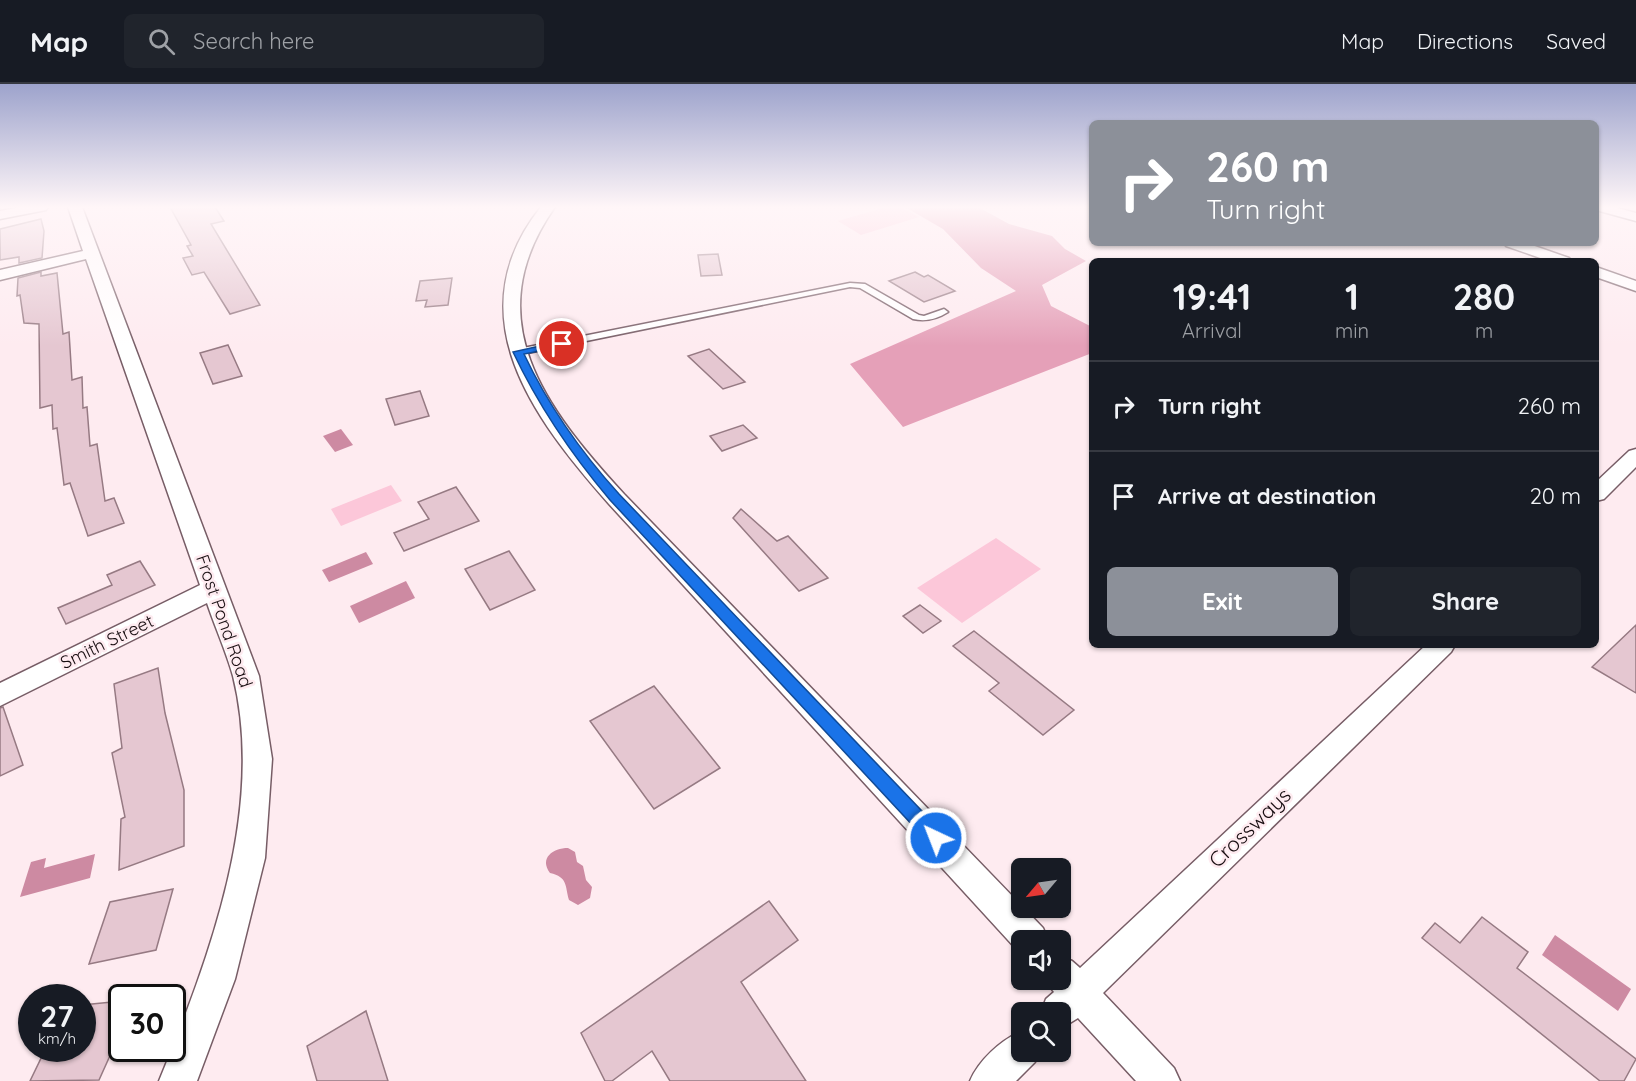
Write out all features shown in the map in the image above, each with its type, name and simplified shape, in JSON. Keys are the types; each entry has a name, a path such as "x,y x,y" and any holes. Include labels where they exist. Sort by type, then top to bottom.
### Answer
{"street":[{"path":"0,274 90,254"},
{"name":"Frost Pond Road","path":"92,254 246,676 258,759 249,858 219,979 178,1081"},
{"path":"522,254 513,275 510,304 518,352 538,394 577,454 614,497 826,718 1022,930"},
{"path":"1599,273 1636,286"},
{"path":"1599,491 1636,455"},
{"name":"Smith Street","path":"0,695 213,589"},
{"name":"Crossways","path":"1066,993 1439,648"},
{"path":"1066,993 1161,1081"},
{"path":"989,1081 1011,1060"}],"lane":[{"path":"518,352 850,285 862,286 916,317 924,319 944,312"}],"shaded area":[{"path":"967,254 1073,254 1086,261 1042,285 1051,306 1089,325 1089,354 903,427 850,364 1016,291 981,268"},
{"path":"341,429 353,445 335,452 323,436"},
{"path":"391,485 402,501 341,526 331,509"},
{"path":"996,538 1041,569 962,623 917,588"},
{"path":"366,552 373,564 329,582 322,570"},
{"path":"406,581 415,598 359,623 350,606"},
{"path":"568,848 575,852 577,862 583,866 586,880 592,887 590,898 578,905 569,900 563,880 550,873 546,863 547,858 553,852"},
{"path":"95,854 90,878 20,897 31,862 46,858 44,868"},
{"path":"1555,935 1631,989 1618,1011 1542,955"}],"building":[{"path":"0,254 42,254 42,258 19,263 19,257 0,260"},
{"path":"192,254 229,254 260,305 230,314 204,272 192,275 183,258 193,256"},
{"path":"718,254 722,275 701,276 698,255"},
{"path":"41,272 41,276 57,273 63,334 69,332 72,380 82,377 83,408 87,407 90,446 97,444 105,501 114,498 124,523 88,536 70,483 64,485 57,428 53,429 52,405 40,408 39,324 24,323 20,295 17,296 18,278"},
{"path":"915,272 924,277 928,275 955,291 924,302 889,281"},
{"path":"452,278 448,305 425,307 427,300 416,301 420,281"},
{"path":"228,345 242,376 213,384 200,353"},
{"path":"709,349 745,382 723,389 688,356"},
{"path":"420,391 429,416 395,425 386,399"},
{"path":"743,425 757,438 722,451 710,436"},
{"path":"456,487 479,521 404,551 394,533 429,519 418,502"},
{"path":"741,509 777,541 788,536 828,578 799,591 733,518"},
{"path":"509,551 535,590 490,610 465,569"},
{"path":"140,561 155,585 66,624 58,608 112,585 107,575"},
{"path":"920,605 941,621 923,633 903,616"},
{"path":"1636,625 1636,693 1592,667"},
{"path":"974,631 1074,710 1043,735 989,691 999,683 953,646"},
{"path":"158,668 165,713 184,790 184,846 119,870 121,819 125,817 112,753 122,748 114,684"},
{"path":"654,686 720,768 654,809 590,721"},
{"path":"3,707 23,765 0,776 0,708"},
{"path":"173,889 156,950 89,964 110,902"},
{"path":"769,901 798,940 741,982 806,1081 670,1081 652,1051 612,1081 605,1081 581,1033"},
{"path":"1482,917 1528,952 1517,968 1636,1059 1624,1081 1600,1081 1422,938 1435,923 1460,943"},
{"path":"108,1002 108,1060 99,1080 30,1081 39,1062 96,1062 96,1004"},
{"path":"366,1011 388,1081 317,1081 307,1046"}],"route":[{"path":"562,344 518,352 538,394 577,454 614,497 826,718 936,838"}]}
